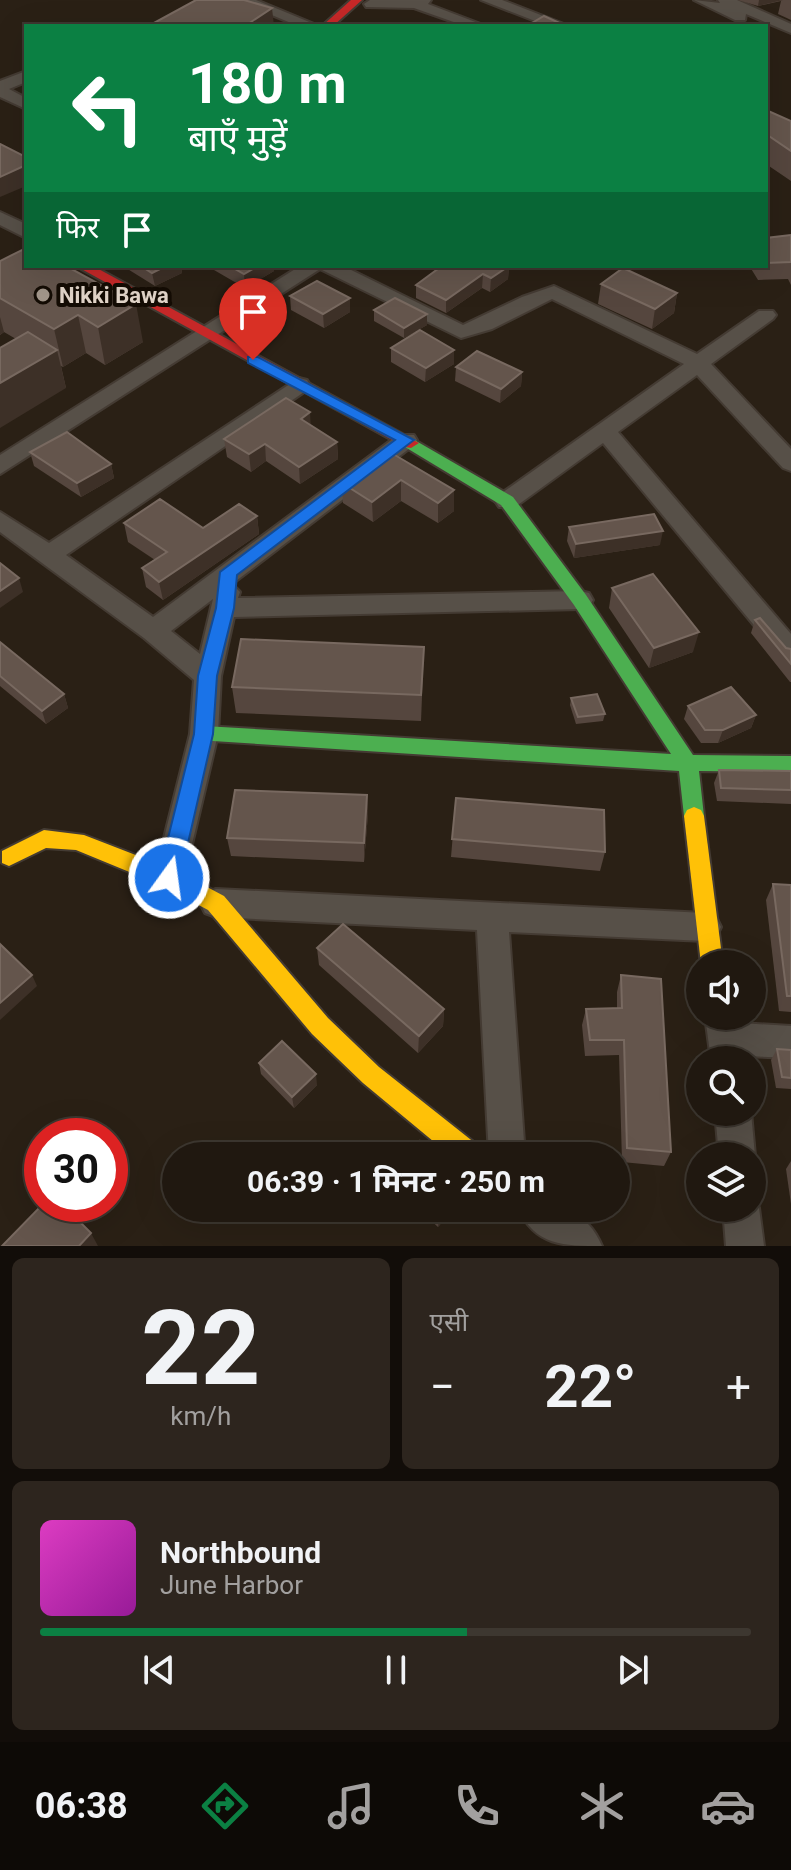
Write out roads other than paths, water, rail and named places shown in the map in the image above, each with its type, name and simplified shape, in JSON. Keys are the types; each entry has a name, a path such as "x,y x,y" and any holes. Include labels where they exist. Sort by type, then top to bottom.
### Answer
{"street":[{"path":"243,0 268,3 308,24"},
{"path":"488,0 556,24"},
{"path":"701,0 762,23"},
{"path":"725,0 762,23"},
{"path":"350,24 368,1"},
{"path":"330,24 368,1 419,2 474,24"},
{"path":"762,23 780,5"},
{"path":"768,24 791,29"},
{"path":"768,26 791,39"},
{"path":"0,89 24,77"},
{"path":"0,89 24,103"},
{"path":"0,218 24,231"},
{"path":"87,268 207,336 406,440 507,501 580,600 688,763 709,950"},
{"path":"0,466 310,268"},
{"path":"332,268 461,332 480,329 530,297 554,292 706,357 791,437"},
{"path":"507,501 766,315"},
{"path":"706,357 791,463"},
{"path":"49,555 299,385"},
{"path":"604,430 791,652"},
{"path":"153,631 406,440"},
{"path":"0,520 153,631 208,676"},
{"path":"169,878 204,734 208,676 225,608 229,572"},
{"path":"225,608 580,600"},
{"path":"204,734 688,763 791,764"},
{"path":"9,857 44,839 77,841 169,878 216,903 330,1036 371,1075 454,1142"},
{"path":"216,903 705,927"},
{"path":"492,917 506,1142"},
{"path":"726,1038 791,1042"},
{"path":"553,1222 583,1246"},
{"path":"742,1222 745,1246"}],"place":[{"name":"Nikki Bawa","path":"43,295"}]}
